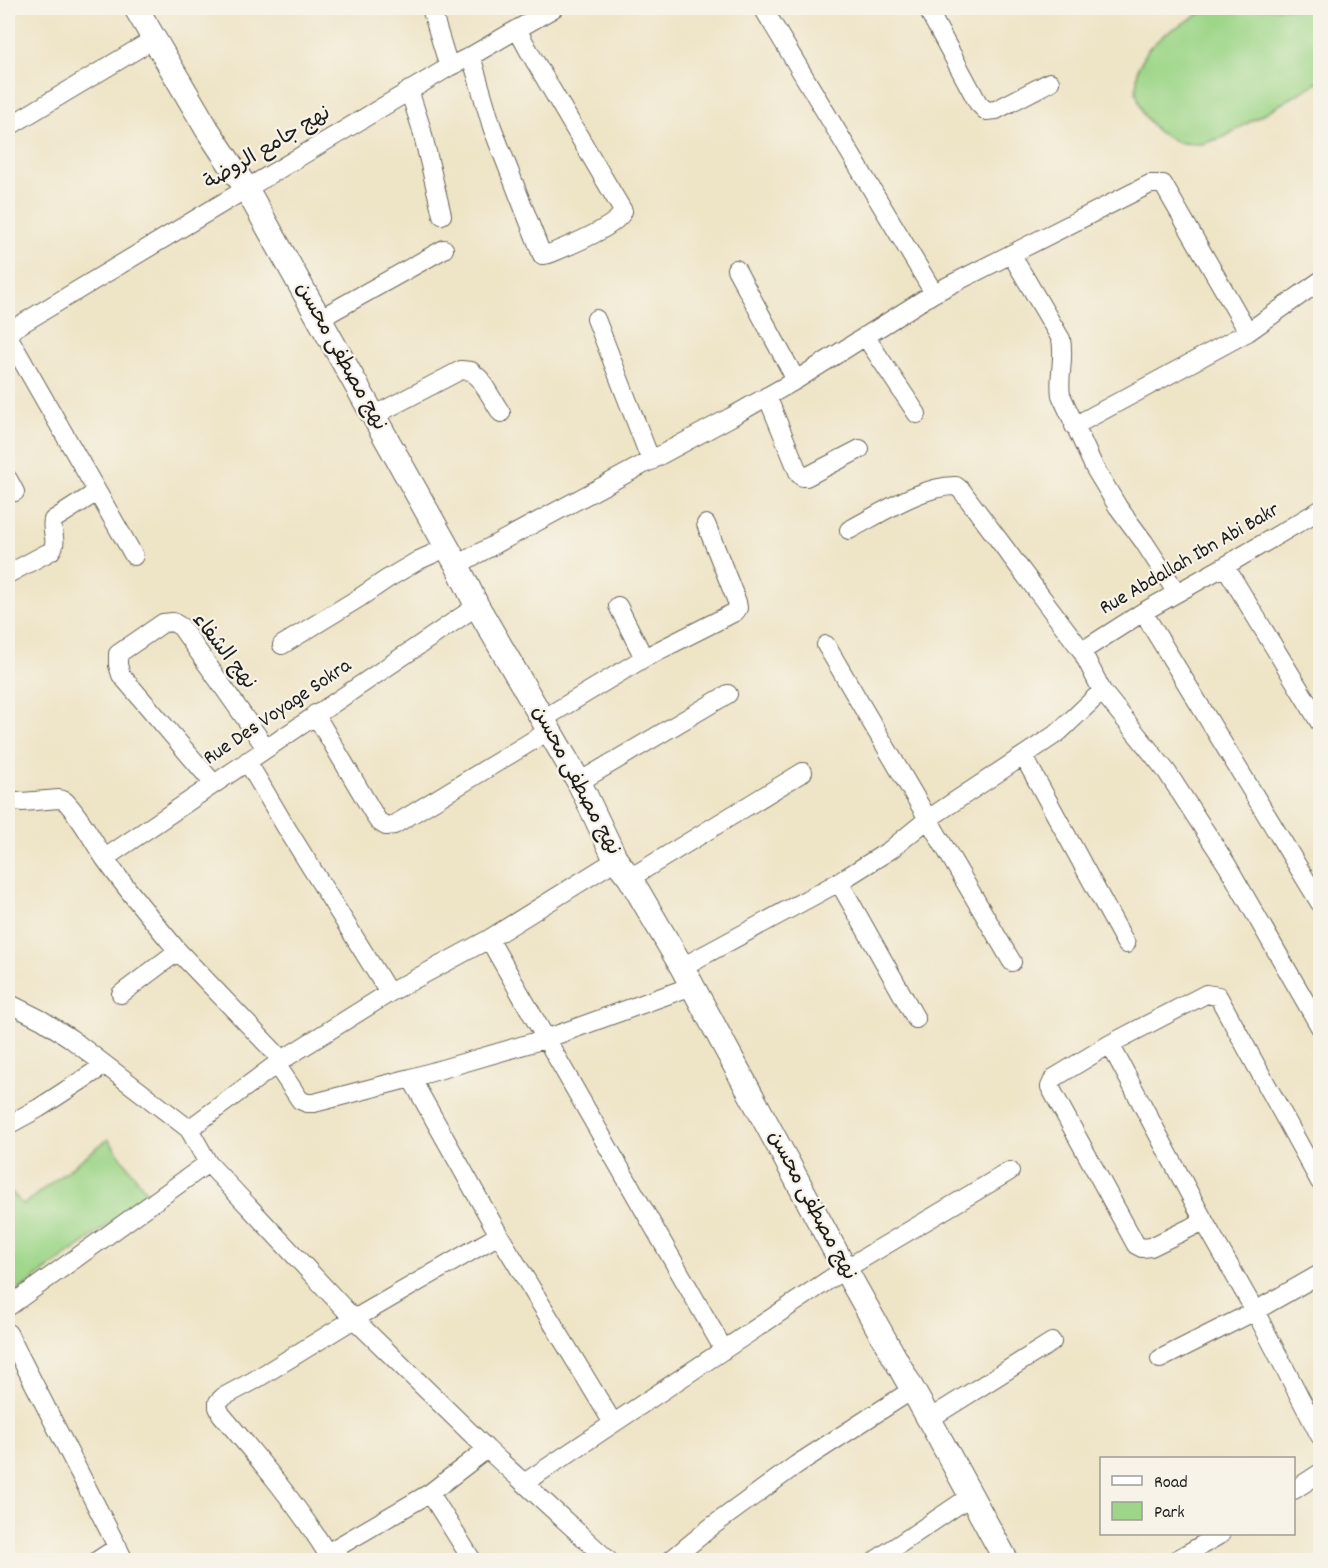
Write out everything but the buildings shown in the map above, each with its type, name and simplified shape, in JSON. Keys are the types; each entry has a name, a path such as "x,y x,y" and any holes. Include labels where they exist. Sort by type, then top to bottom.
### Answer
{"main road":[{"name":"نهج مصطفى محسن","path":"136,8 207,129 246,188 477,606 579,782 623,869 687,976 1006,1560"}],"street":[{"path":"431,8 449,67"},
{"name":"نهج جامع الروضة","path":"8,332 409,90 554,8"},
{"path":"763,8 934,293"},
{"path":"927,8 978,103 987,111 996,110 1050,82"},
{"path":"471,56 492,127 542,255 597,232 621,218 623,212 517,29"},
{"path":"8,126 154,39"},
{"path":"409,90 421,127 442,215"},
{"path":"282,645 419,560 451,556 651,461 796,380 934,293 1150,184 1163,184 1248,332"},
{"path":"319,319 444,249"},
{"path":"1011,254 1061,339 1063,355 1061,395 1094,467 1118,507 1177,592"},
{"path":"736,269 796,380"},
{"path":"1074,426 1248,332 1320,281"},
{"path":"596,319 651,461"},
{"path":"8,336 134,556"},
{"path":"865,336 917,414"},
{"path":"373,416 461,370 471,371 480,378 501,413"},
{"path":"767,396 798,474 802,477 860,449"},
{"path":"849,530 909,499 940,487 956,486 962,491 1082,651 1102,691 1167,772 1227,865 1318,1018"},
{"path":"8,574 51,551 55,541 53,520 97,492"},
{"name":"Rue Abdallah Ibn Abi Bakr","path":"1082,651 1143,612 1320,510"},
{"path":"315,714 378,821 386,826 394,825 644,658 735,612 738,608 737,602 706,524"},
{"path":"1225,566 1320,723"},
{"name":"Rue Des Voyage Sokra","path":"105,858 477,606"},
{"path":"618,606 644,658"},
{"path":"1143,612 1320,903"},
{"name":"نهج الشفاء","path":"214,784 121,675 118,654 163,623 173,622 181,627 266,748"},
{"path":"826,645 1012,962"},
{"path":"8,799 21,802 59,799 65,801 105,858 178,951 279,1062 300,1100 315,1103 548,1038 687,976 890,849 928,819 1059,732 1102,691"},
{"path":"579,782 728,694"},
{"path":"1024,756 1126,945"},
{"path":"247,761 389,993"},
{"path":"189,1129 279,1062 389,993 803,772"},
{"path":"839,882 916,1019"},
{"path":"489,939 548,1038 724,1350"},
{"path":"121,994 178,951"},
{"path":"1204,1221 1151,1247 1142,1248 1136,1245 1050,1087 1054,1078 1110,1044 1206,994 1218,996 1320,1182"},
{"path":"8,1003 70,1038 189,1129 208,1163 354,1319 487,1449 608,1560"},
{"path":"1110,1044 1320,1436"},
{"path":"8,1125 39,1108 105,1065"},
{"path":"411,1078 499,1234 614,1423"},
{"path":"8,1307 208,1163"},
{"path":"524,1483 845,1269 1010,1171"},
{"path":"487,1449 429,1493 329,1557 284,1489 221,1414 218,1402 499,1234"},
{"path":"1160,1359 1255,1311 1320,1274"},
{"path":"8,1333 121,1554 98,1560"},
{"path":"929,1419 1052,1341"},
{"path":"671,1560 711,1527 796,1465 912,1390"},
{"path":"1295,1489 1320,1473"},
{"path":"429,1493 472,1560"},
{"path":"876,1560 971,1496"},
{"path":"1176,1560 1218,1535"}],"green space":[{"path":"1210,8 1320,8 1320,81 1224,137 1202,144 1179,143 1158,132 1143,114 1136,92 1138,68 1149,48 1166,33"},
{"path":"108,1139 149,1195 8,1298 8,1188 23,1205"}]}
